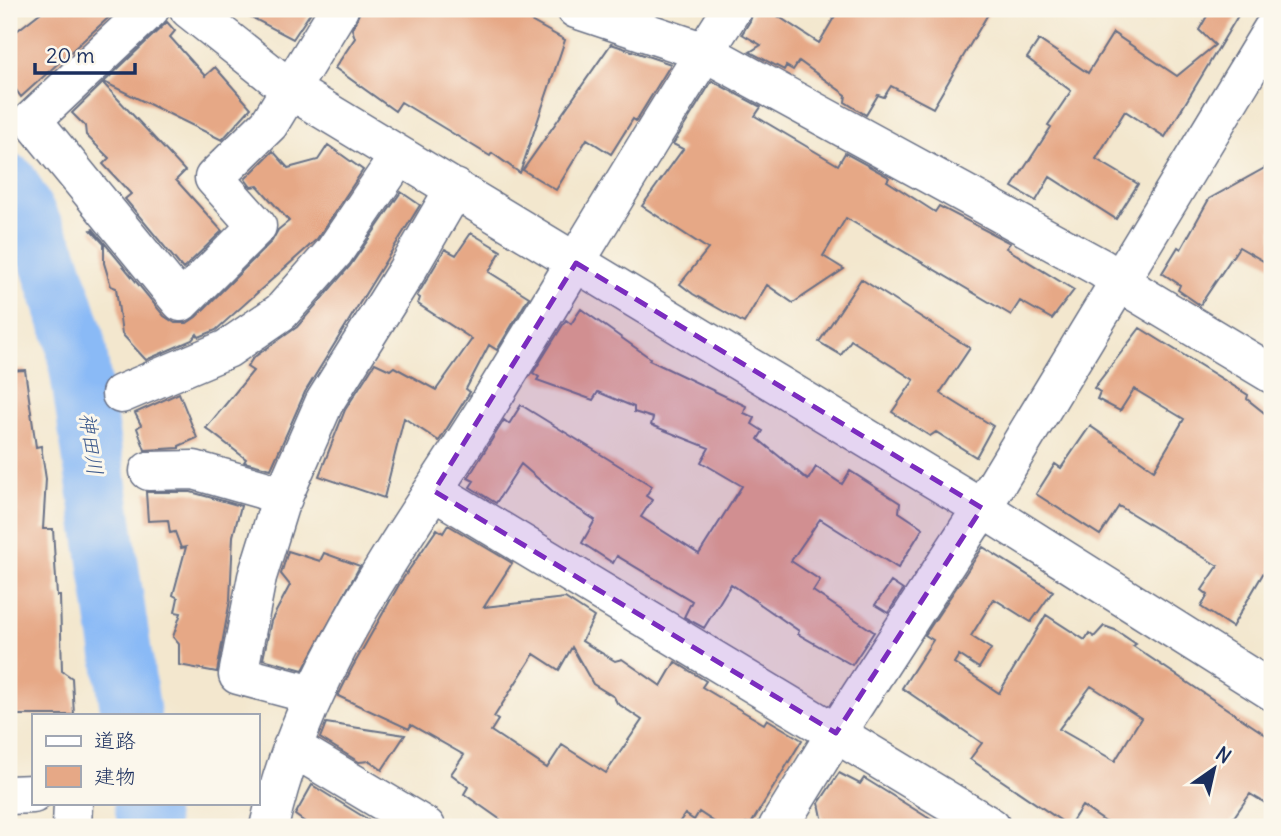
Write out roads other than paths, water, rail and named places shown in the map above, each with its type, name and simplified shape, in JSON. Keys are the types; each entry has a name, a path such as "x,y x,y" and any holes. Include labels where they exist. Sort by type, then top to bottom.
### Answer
{"street":[{"path":"150,9 32,120 181,302 257,226 214,178 269,124 339,9"},
{"path":"189,9 225,30 291,90 982,508 1272,691"},
{"path":"576,9 705,52 1122,280 1139,294 1272,374"},
{"path":"269,827 277,789 313,695 379,572 434,491 732,9"},
{"path":"778,827 835,733 982,508 1272,30"},
{"path":"121,394 227,349 281,312 334,252 400,156"},
{"path":"313,695 238,675 257,577 283,498 324,403 455,188"},
{"path":"149,471 194,470 283,498"},
{"path":"434,491 991,827"},
{"path":"292,747 426,827"},
{"path":"9,795 32,794"},
{"path":"72,827 73,804"}],"waterway":[{"name":"神田川","path":"9,184 48,256 75,339 131,714"},
{"name":"神田川","path":"144,804 148,827"}]}
